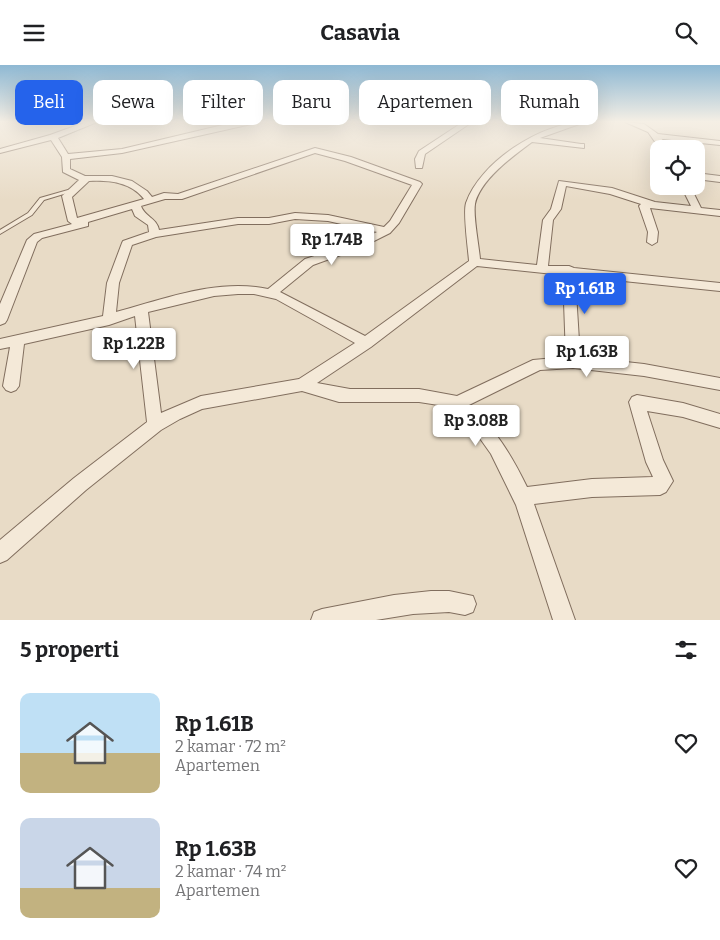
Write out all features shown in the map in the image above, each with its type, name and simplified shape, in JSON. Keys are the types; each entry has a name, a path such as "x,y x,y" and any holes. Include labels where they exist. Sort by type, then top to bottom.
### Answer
{"street":[{"path":"60,148 66,157 66,170 84,179 112,179 130,183 144,191 149,200"},
{"path":"66,157 136,148"},
{"path":"419,166 419,159 422,153 430,148"},
{"path":"475,262 476,252 470,216 470,205 473,195 484,179 506,157 519,148"},
{"path":"0,320 32,240 38,236 149,200 164,196 179,197 312,150 318,150 416,183 417,187 394,223 386,231 356,246 309,261 271,293"},
{"path":"705,177 720,179"},
{"path":"76,224 72,220 66,197 84,183 84,179"},
{"path":"542,268 548,220 556,209 562,183 612,191 654,205 720,213"},
{"path":"690,195 698,211"},
{"path":"136,205 139,214 152,222 154,234"},
{"path":"652,242 653,232 643,207 654,205"},
{"path":"108,319 112,283 127,243 154,234 238,221 269,221 295,215 357,223 386,231"},
{"path":"76,224 105,218"},
{"path":"0,553 80,484 155,425 174,414 201,403 302,385 366,343 475,262 569,270 720,287"},
{"path":"569,270 573,362"},
{"path":"0,344 214,292 238,290 271,293 280,296 366,343"},
{"path":"141,311 155,425"},
{"path":"11,387 18,340"},
{"path":"458,403 538,364 573,362 644,370 720,384"},
{"path":"302,385 340,395 419,395 458,403 483,429 508,464 564,620"},
{"path":"521,497 592,488 660,486 664,481 655,463 637,402 683,410 720,421"},
{"path":"330,619 439,601 465,604"}],"lane":[{"path":"0,232 30,215 38,202 75,189"}]}
